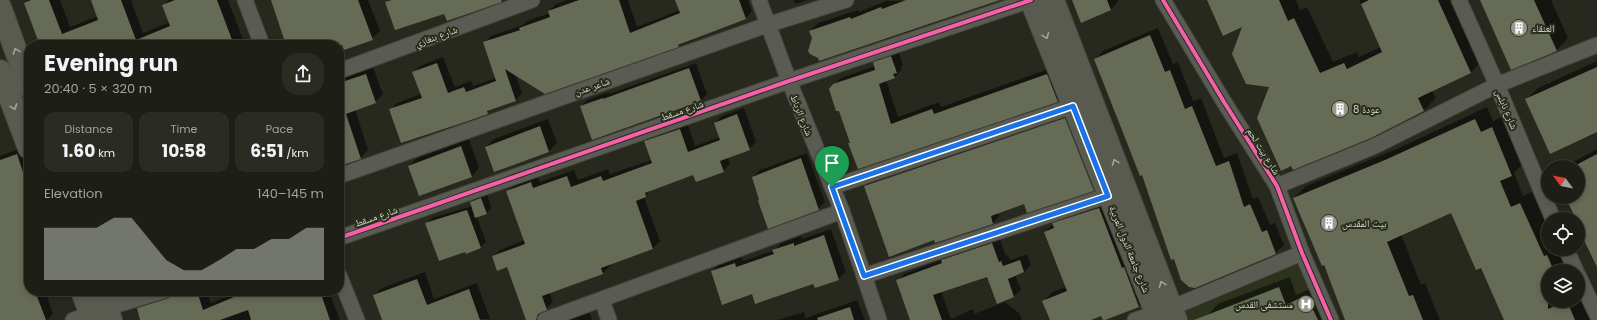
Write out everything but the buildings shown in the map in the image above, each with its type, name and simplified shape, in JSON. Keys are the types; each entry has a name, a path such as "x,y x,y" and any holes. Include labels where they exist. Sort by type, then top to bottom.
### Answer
{"main road":[{"name":"شارع جامعة الدول العربية","path":"1031,0 1108,196 1165,315"},
{"name":"شارع جامعة الدول العربية","path":"1053,0 1165,315"},
{"path":"0,7 24,74"},
{"path":"0,71 24,135"},
{"path":"85,296 96,312"}],"street":[{"path":"245,0 260,40"},
{"name":"شارع بنغازي","path":"344,70 532,0"},
{"name":"شارع الرباط","path":"759,0 789,81 842,211 879,320"},
{"name":"شاعر عدن","path":"344,174 767,25 846,0"},
{"name":"شارع مسقط","path":"344,236 789,81 1031,0"},
{"name":"شارع بيت لحم","path":"1163,0 1277,186 1302,252 1331,320"},
{"name":"شارع نابلس","path":"1459,0 1497,85 1550,212"},
{"path":"1277,186 1375,146 1497,85 1597,46"},
{"path":"832,187 1073,106"},
{"path":"864,276 1108,196"},
{"path":"544,320 842,211"},
{"path":"1135,320 1165,315 1302,252"},
{"path":"344,288 357,320"},
{"path":"1585,290 1597,315"},
{"path":"96,312 147,296"},
{"path":"602,300 609,320"}],"shaded area":[{"path":"1300,263 1324,320 1189,320 1185,311"}],"cycle path":[{"path":"344,236 789,81 1031,0"},
{"path":"1163,0 1224,102 1277,186 1302,253 1331,320"}],"place":[{"name":"العنقاء","path":"1519,28"},
{"name":"عودة 8","path":"1340,109"},
{"name":"بيت المقدس","path":"1329,223"},
{"name":"مستشفى القدس","path":"1306,304"}],"route":[{"path":"1073,106 1108,196 864,276 842,211 832,187 1073,106"}]}
